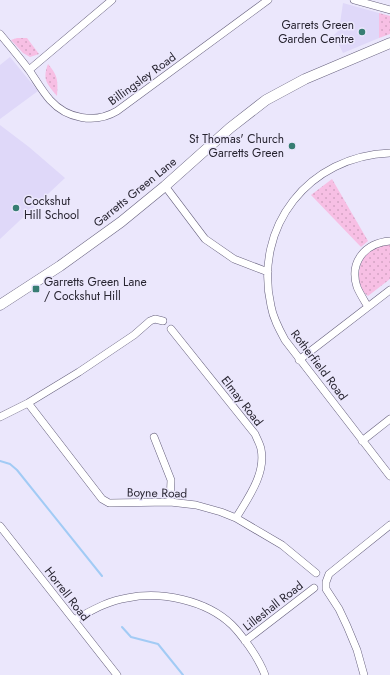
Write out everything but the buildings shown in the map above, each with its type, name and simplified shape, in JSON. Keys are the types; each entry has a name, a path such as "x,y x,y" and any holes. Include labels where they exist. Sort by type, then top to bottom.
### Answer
{"street":[{"path":"29,70 112,0"},
{"name":"Billingsley Road","path":"0,34 29,70 50,100 59,109 71,115 84,118 105,117 117,111 268,0"},
{"path":"354,0 390,10"},
{"name":"Garretts Green Lane","path":"0,305 54,271 95,241 165,186 230,128 266,100 305,79 390,43"},
{"name":"Rotherfield Road","path":"390,153 353,158 340,163 325,171 298,194 284,213 274,235 270,252 268,272 269,295 274,318 284,340 390,476"},
{"path":"165,186 204,238 234,259 268,272"},
{"path":"368,307 356,286 355,272 359,258 370,246 383,241 390,241"},
{"path":"299,360 390,290"},
{"path":"0,417 28,403 79,372 134,335 150,321 156,319 163,321"},
{"name":"Elmay Road","path":"171,329 255,434 261,450 261,468 253,490 236,518"},
{"name":"Boyne Road","path":"28,403 102,499 109,503 117,504 170,502 196,505 236,518 282,545 316,573"},
{"path":"362,441 390,419"},
{"path":"154,437 171,480 170,502"},
{"path":"364,675 357,650 339,609 326,589 326,582 329,574 390,525"},
{"name":"Horrell Road","path":"0,526 118,675"},
{"name":"Lilleshall Road","path":"245,641 314,588"},
{"path":"74,620 96,608 122,599 138,596 165,596 188,601 211,610 232,624 261,663 265,675"}],"shaded area":[{"path":"343,3 379,13 379,38 343,53 334,35 339,30"},
{"path":"379,13 390,16 390,34 379,38"},
{"path":"17,38 27,38 39,54 30,57 23,53 11,40"},
{"path":"10,57 38,91 0,119 0,65"},
{"path":"48,64 57,78 57,96 46,82 45,74"},
{"name":"Cockshut Hill School","path":"0,125 29,147 65,178 0,239"},
{"path":"332,179 368,241 361,247 311,195"},
{"path":"382,245 390,245 390,279 368,296 361,287 359,281 360,268 364,256 368,252"}],"waterway":[{"path":"0,461 10,464 17,470 102,576"},
{"path":"122,627 131,637 158,644 183,675"}],"place":[{"name":"Garrets Green Garden Centre","path":"362,32"},
{"name":"St Thomas' Church Garretts Green","path":"292,146"},
{"name":"Cockshut Hill School","path":"16,208"},
{"name":"Garretts Green Lane / Cockshut Hill","path":"36,289"}]}
